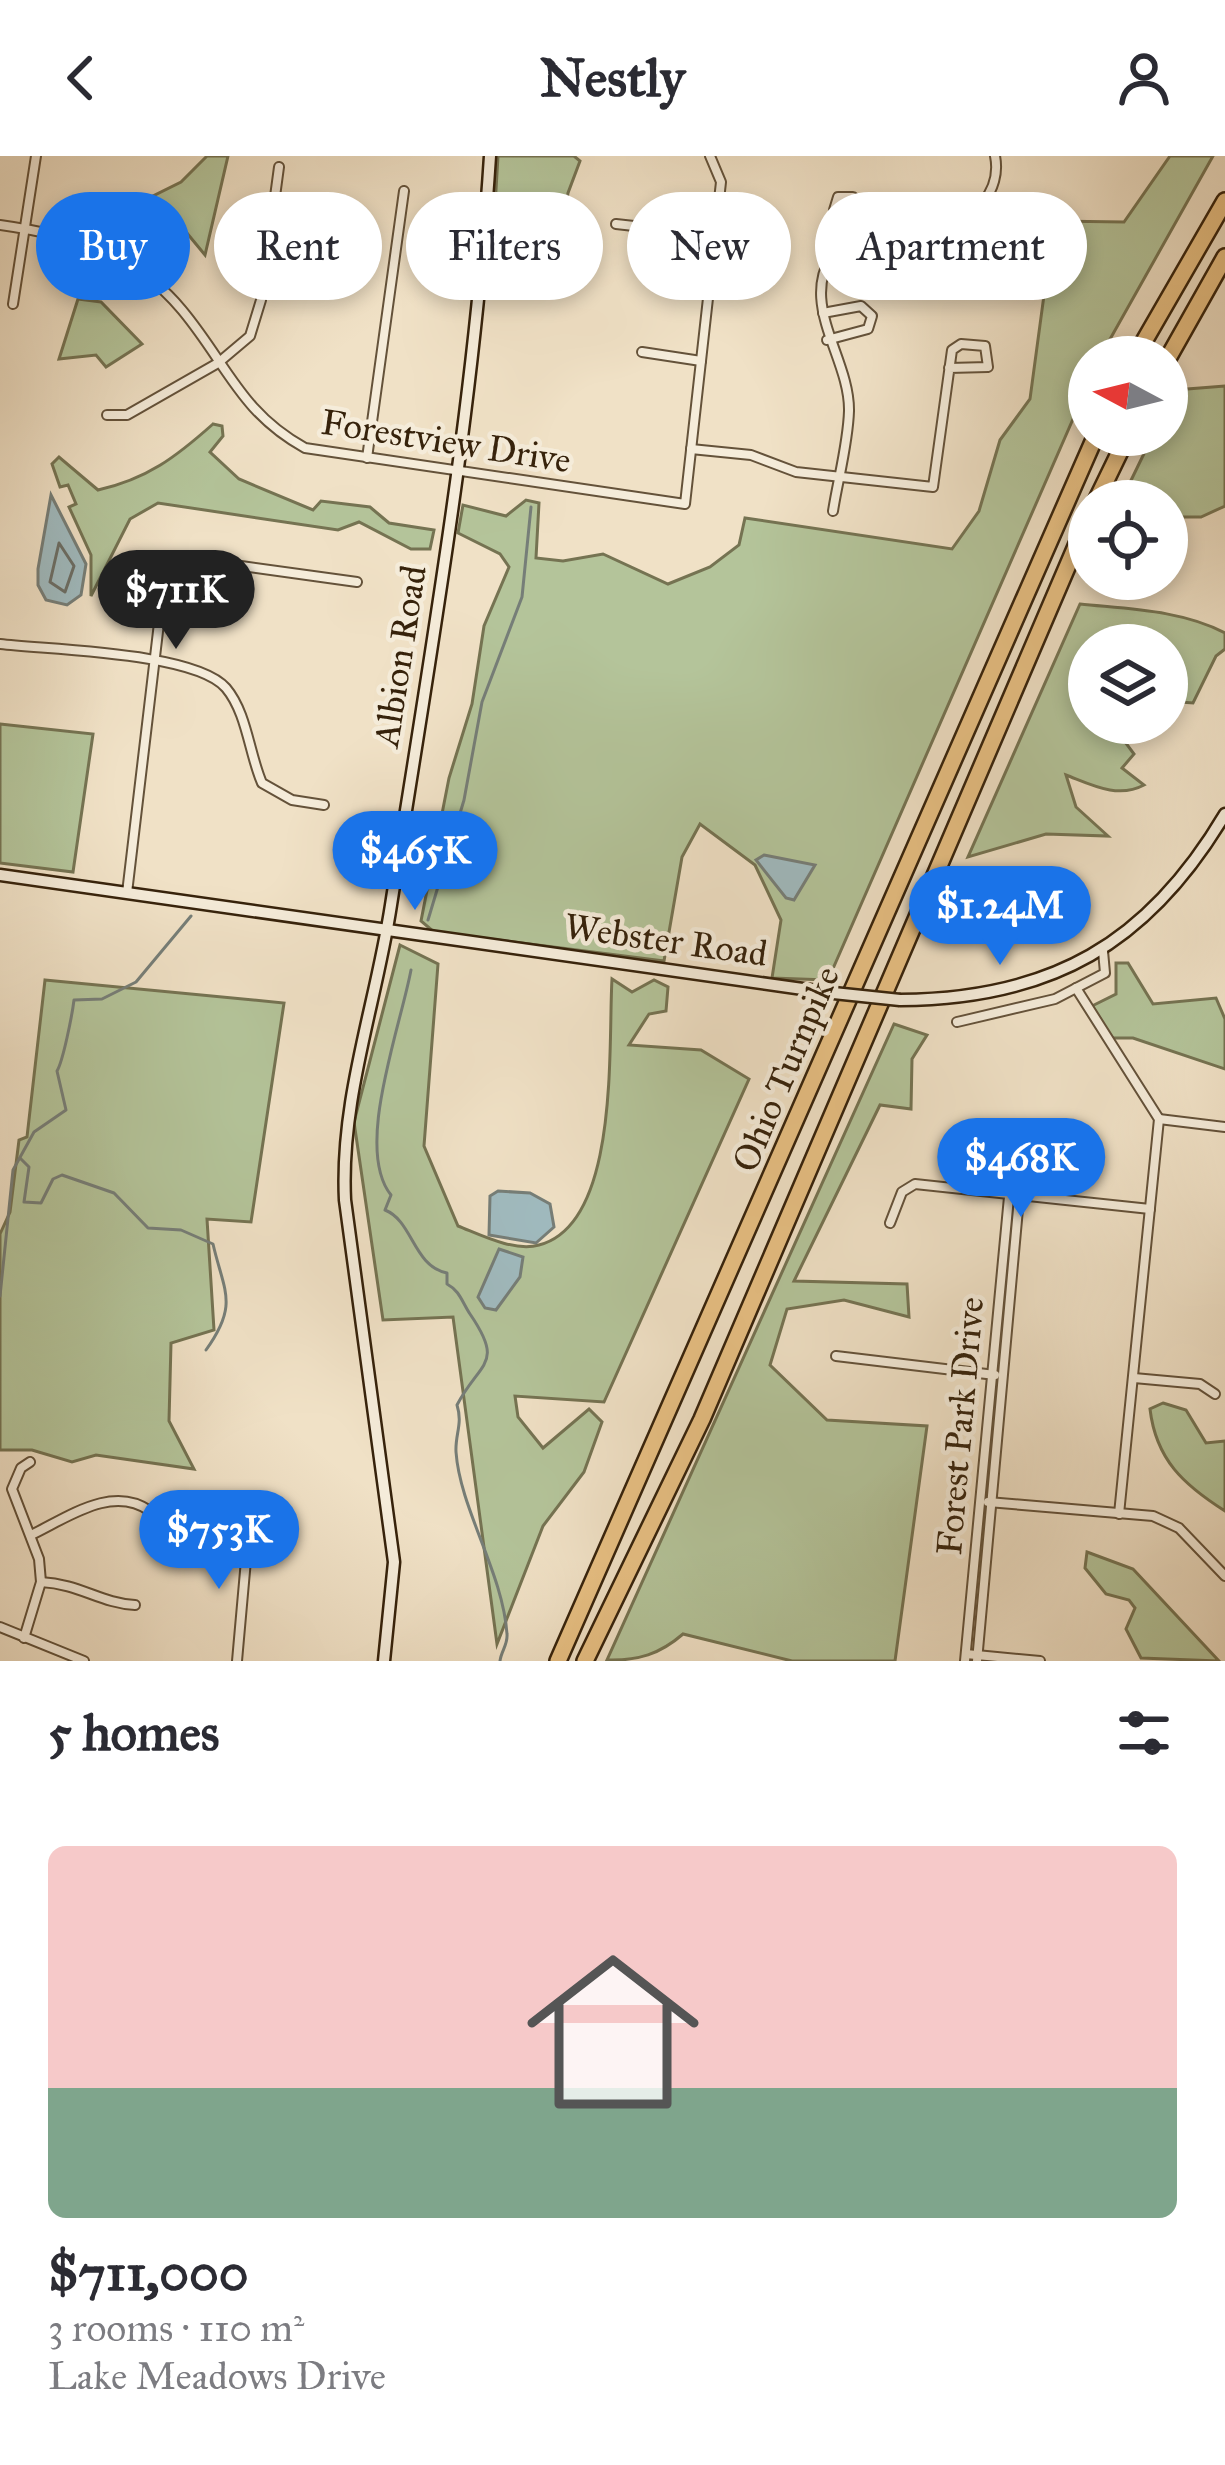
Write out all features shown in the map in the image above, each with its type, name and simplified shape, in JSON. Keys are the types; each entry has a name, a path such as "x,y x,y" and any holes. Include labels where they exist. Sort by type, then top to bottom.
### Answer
{"highway":[{"path":"1147,336 1225,201"},
{"path":"1181,336 1225,257"},
{"name":"Ohio Turnpike","path":"558,1661 1087,456"},
{"name":"Ohio Turnpike","path":"585,1661 702,1419 1068,565"}],"street":[{"path":"13,304 36,156"},
{"name":"Albion Road","path":"384,1661 394,1562 345,1200 342,1139 387,932 459,474 490,156"},
{"path":"710,156 720,192"},
{"path":"988,192 994,156"},
{"path":"106,416 127,415 218,363 250,336 261,300 279,167"},
{"path":"367,458 404,191"},
{"path":"616,224 627,225"},
{"name":"Forestview Drive","path":"0,225 79,238 155,282 183,311 254,415 304,448 685,504 691,449"},
{"path":"708,300 691,449 751,455 796,472 933,487 952,350 961,344 985,346 989,352 988,367 950,368"},
{"path":"824,300 827,340 849,407 833,511"},
{"path":"823,313 861,305 872,316 868,328 827,340"},
{"path":"642,352 701,361"},
{"path":"127,893 161,576 177,557 357,582"},
{"path":"0,644 195,668 224,684 240,709 262,783 292,800 324,805"},
{"name":"Webster Road","path":"0,875 900,1000 999,993 1103,950 1172,892 1225,814"},
{"name":"Webster Road","path":"1076,988 1105,973 1103,950"},
{"path":"957,1022 1012,1012 1076,988 1159,1119 1119,1514"},
{"path":"1159,1119 1225,1127"},
{"path":"890,1223 902,1192 915,1184 1150,1209"},
{"name":"Forest Park Drive","path":"972,1658 992,1375 1014,1197"},
{"name":"Forest Park Drive","path":"986,1501 1003,1376 1014,1197"},
{"path":"836,1356 1003,1376"},
{"path":"1134,1378 1200,1384 1215,1394"},
{"path":"24,1639 41,1582 31,1535 12,1489 21,1468 30,1462"},
{"path":"986,1501 1153,1516 1179,1528 1225,1576"},
{"path":"31,1535 100,1502 136,1502 150,1510"},
{"path":"237,1661 246,1560 259,1536"},
{"path":"41,1582 73,1584 115,1604 134,1606"},
{"path":"0,1627 60,1657 85,1661"},
{"path":"972,1658 1040,1661"}],"green space":[{"path":"207,156 228,156 220,192 214,192 205,255 190,237 190,192 161,192 181,182"},
{"path":"498,156 574,156 580,161 568,192 496,192"},
{"path":"1170,156 1213,156 1112,336 1068,336 1068,431 828,980 772,978 781,920 755,865 700,824 682,857 664,961 434,932 421,921 449,778 472,704 484,626 509,567 500,554 458,533 463,505 506,516 526,500 539,503 536,558 563,561 603,554 668,584 710,567 739,545 745,518 952,549 979,511 1000,440 1030,399 1043,300 1087,300 1087,221 1124,222"},
{"path":"78,300 101,302 142,344 106,367 96,355 59,359"},
{"path":"1225,386 1225,506 1201,517 1188,517 1188,480 1131,480 1143,456 1188,456 1188,389"},
{"path":"213,424 222,426 223,436 210,452 239,479 313,510 321,501 370,507 389,523 434,530 430,549 411,549 359,522 338,530 158,503 130,519 91,596 91,555 69,507 76,504 68,485 60,487 52,464 59,457 98,490 160,465"},
{"path":"1080,604 1154,612 1191,619 1225,633 1225,649 1216,656 1193,703 1188,703 1188,624 1071,624"},
{"path":"1068,631 1068,744 1126,744 1134,754 1122,768 1144,785 1115,791 1066,775 1076,807 1108,836 1046,834 968,857"},
{"path":"0,724 93,734 73,872 0,863"},
{"path":"400,945 438,964 424,1146 458,1226 487,1238 519,1246 539,1245 565,1230 584,1204 604,1129 612,979 632,992 654,980 668,987 666,1011 649,1014 629,1045 701,1050 749,1079 604,1402 515,1396 518,1417 543,1448 589,1409 602,1422 584,1472 543,1526 497,1644 453,1317 383,1320 354,1122"},
{"path":"1116,963 1128,963 1153,1004 1216,998 1225,1019 1225,1069 1133,1038 1112,1038 1092,1006 1116,994"},
{"path":"45,980 284,1003 251,1222 207,1219 214,1330 171,1343 169,1421 194,1469 96,1455 72,1462 32,1450 0,1450 0,1234 10,1212 19,1140 27,1137"},
{"path":"894,1024 927,1035 912,1059 911,1109 880,1105 794,1281 907,1284 909,1317 844,1300 787,1309 770,1365 827,1420 927,1426 895,1661 792,1661 683,1634 648,1655 607,1660"},
{"path":"1163,1403 1186,1410 1206,1443 1225,1441 1225,1511 1185,1481 1166,1457 1150,1409"},
{"path":"1087,1552 1133,1569 1219,1661 1141,1658 1126,1629 1135,1608 1129,1600 1106,1594 1085,1568"}],"water":[{"path":"51,495 86,564 81,595 67,605 46,600 38,585"},
{"path":"764,855 815,865 794,900 786,898 756,860"},
{"path":"498,1191 530,1193 550,1204 554,1227 536,1243 489,1235 490,1196"},
{"path":"499,1249 523,1257 520,1277 496,1310 485,1308 478,1297"}],"waterway":[{"path":"428,920 464,800 482,702 522,597 531,507"},
{"path":"0,1296 13,1170 34,1132 66,1110 57,1071 74,1000 102,999 136,982 191,916"},
{"path":"411,970 383,1087 377,1149 381,1175 391,1195 385,1210 402,1224 427,1262 447,1273 447,1284 460,1297 486,1344 485,1362 457,1405 456,1452 465,1496 504,1611 507,1638 500,1661"},
{"path":"20,1158 29,1167 24,1202 41,1203 53,1179 62,1175 114,1193 148,1228 181,1230 213,1244 226,1309 206,1350"}]}
